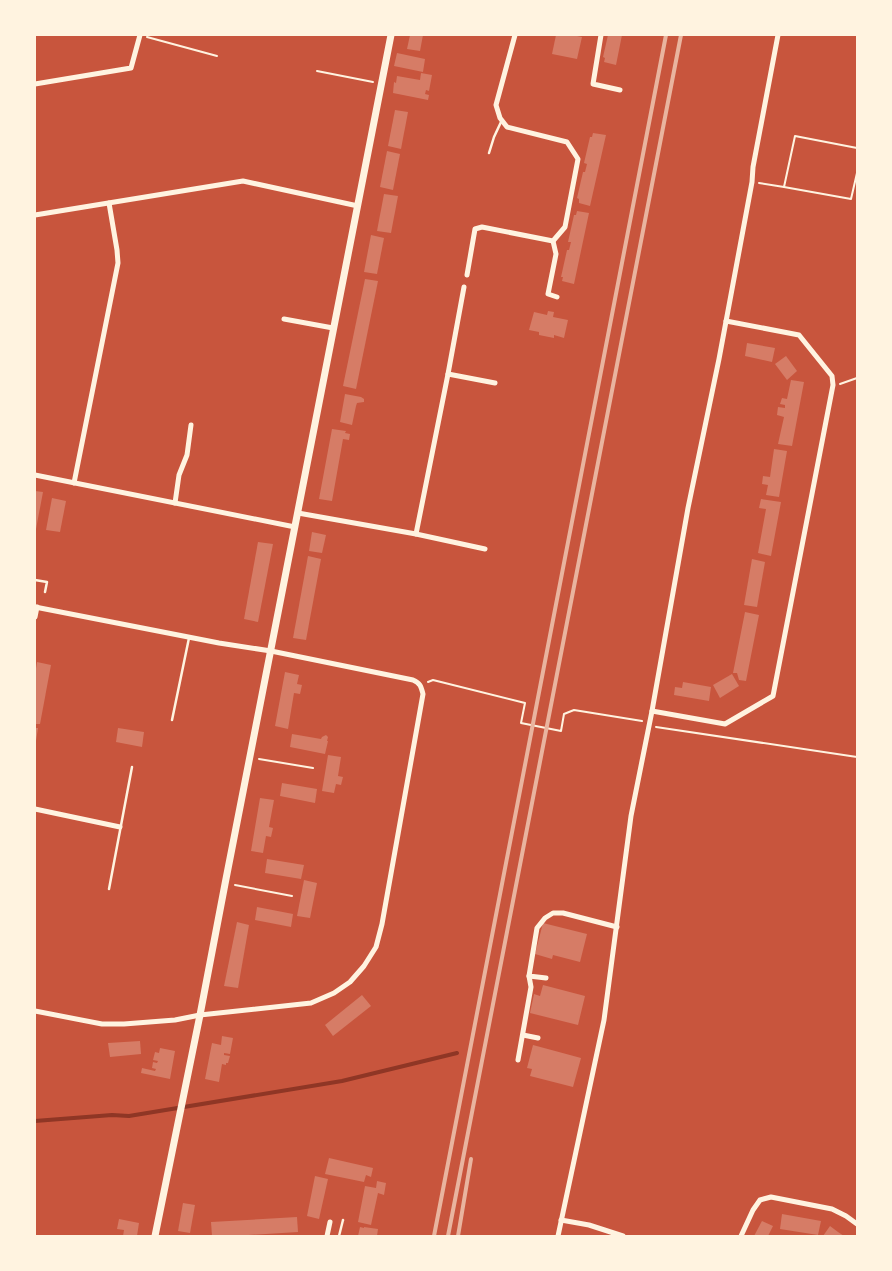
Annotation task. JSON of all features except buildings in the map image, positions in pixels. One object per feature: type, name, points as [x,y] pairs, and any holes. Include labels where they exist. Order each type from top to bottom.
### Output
[{"type":"street","points":[[35,84],[131,68],[140,35]]},
{"type":"street","points":[[155,1236],[200,1016],[391,35]]},
{"type":"street","points":[[515,35],[496,105],[500,118],[507,127],[567,142],[578,159],[565,227],[553,241]]},
{"type":"street","points":[[601,35],[593,84],[620,90]]},
{"type":"street","points":[[558,1236],[604,1020],[630,816],[652,711],[688,508],[726,321],[778,35]]},
{"type":"street","points":[[35,215],[243,181],[358,206]]},
{"type":"street","points":[[74,483],[118,263],[109,203]]},
{"type":"street","points":[[467,275],[475,229],[482,227],[553,241]]},
{"type":"street","points":[[553,241],[556,254],[548,294],[557,297]]},
{"type":"street","points":[[416,534],[464,287]]},
{"type":"street","points":[[284,319],[333,328]]},
{"type":"street","points":[[652,711],[726,724],[773,696],[833,385],[832,376],[799,335],[726,321]]},
{"type":"street","points":[[448,374],[495,383]]},
{"type":"street","points":[[175,503],[179,475],[187,455],[191,425]]},
{"type":"street","points":[[35,475],[295,527]]},
{"type":"street","points":[[298,513],[416,534],[485,549]]},
{"type":"street","points":[[35,617],[36,607],[271,651],[413,680],[421,686],[423,694],[382,924],[376,947],[364,966],[350,982],[334,993],[311,1003],[175,1020],[102,1024],[35,1011]]},
{"type":"street","points":[[35,810],[120,827]]},
{"type":"street","points":[[518,1060],[531,987],[529,976],[537,928],[544,918],[552,914],[563,914],[617,927]]},
{"type":"street","points":[[529,976],[546,978]]},
{"type":"street","points":[[523,1035],[538,1038]]},
{"type":"street","points":[[741,1236],[753,1210],[760,1200],[770,1197],[832,1209],[857,1224]]},
{"type":"street","points":[[561,1220],[589,1225],[623,1236]]},
{"type":"street","points":[[327,1236],[330,1222]]},
{"type":"lane","points":[[489,153],[502,121]]},
{"type":"lane","points":[[35,580],[47,582],[45,592]]},
{"type":"lane","points":[[172,720],[189,637]]},
{"type":"lane","points":[[109,889],[132,767]]},
{"type":"lane","points":[[339,1236],[343,1220]]},
{"type":"path","points":[[140,35],[217,56]]},
{"type":"path","points":[[317,71],[380,84]]},
{"type":"path","points":[[784,187],[795,136],[857,148]]},
{"type":"path","points":[[752,182],[851,199],[857,173]]},
{"type":"path","points":[[833,385],[842,384],[857,378]]},
{"type":"path","points":[[421,686],[433,680],[524,703],[521,723],[561,731],[564,714],[574,710],[649,724],[857,757]]},
{"type":"path","points":[[250,758],[313,768]]},
{"type":"path","points":[[225,884],[292,896]]},
{"type":"waterway","points":[[35,1121],[112,1115],[129,1116],[342,1081],[457,1053]]},
{"type":"railway","points":[[434,1236],[666,35]]},
{"type":"railway","points":[[448,1236],[681,35]]},
{"type":"railway","points":[[458,1236],[471,1159]]}]
